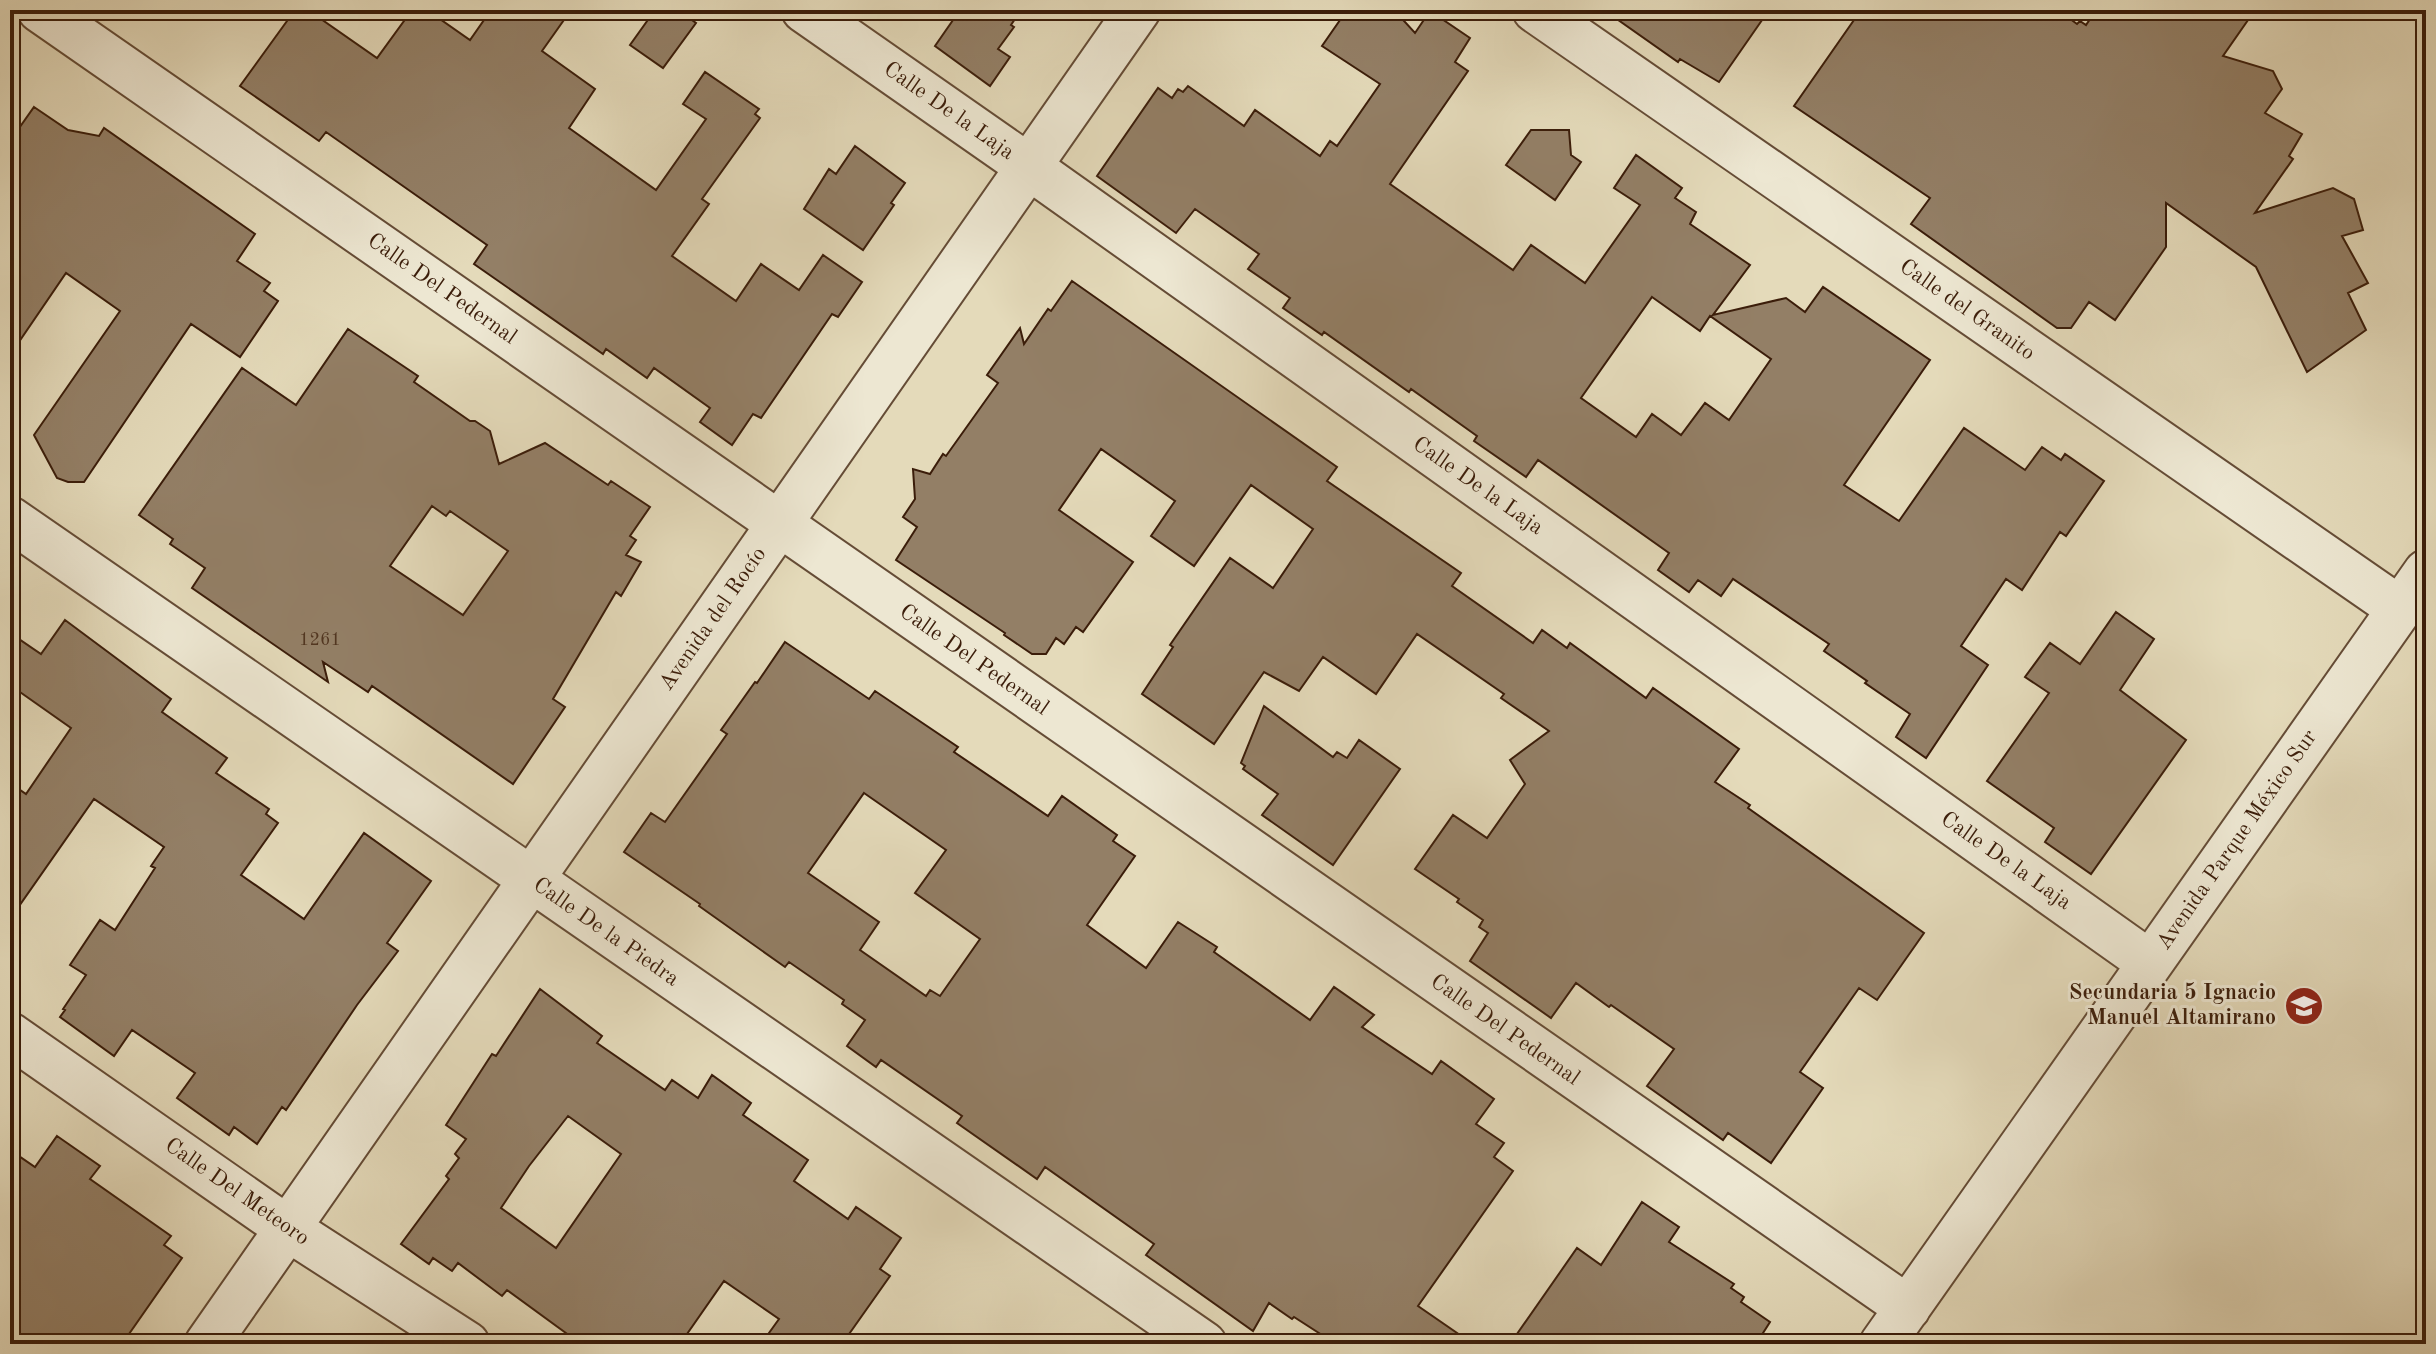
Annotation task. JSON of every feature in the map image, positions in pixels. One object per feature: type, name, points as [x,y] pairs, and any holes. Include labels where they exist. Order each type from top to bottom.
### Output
[{"type":"street","name":"Calle Del Pedernal","points":[[40,10],[1331,910],[1908,1308]]},
{"type":"street","name":"Calle De la Laja","points":[[804,10],[2150,963]]},
{"type":"street","name":"Avenida del Rocío","points":[[207,1344],[1138,10]]},
{"type":"street","name":"Calle del Granito","points":[[1535,10],[2400,609]]},
{"type":"street","name":"Calle De la Piedra","points":[[10,519],[1204,1344]]},
{"type":"street","name":"Avenida Parque México Sur","points":[[1882,1344],[2426,572]]},
{"type":"street","name":"Calle Del Meteoro","points":[[10,1035],[287,1228],[467,1344]]},
{"type":"building","points":[[295,10],[308,10],[377,58],[412,10],[427,10],[470,40],[491,10],[571,10],[542,51],[595,89],[569,128],[656,190],[706,119],[683,104],[705,72],[759,109],[755,114],[760,118],[702,199],[709,204],[672,256],[736,301],[761,264],[799,290],[823,255],[862,282],[838,317],[832,314],[761,418],[753,414],[732,445],[700,422],[710,408],[654,368],[647,378],[606,349],[603,354],[474,264],[487,245],[326,132],[319,141],[240,86]]},
{"type":"building","points":[[655,10],[678,10],[696,23],[663,68],[630,45]]},
{"type":"building","points":[[960,10],[1021,10],[1011,25],[1014,27],[998,49],[1010,57],[990,86],[935,46]]},
{"type":"building","points":[[1347,10],[1394,10],[1415,33],[1430,11],[1470,38],[1455,62],[1468,71],[1390,184],[1513,270],[1531,245],[1585,283],[1640,205],[1614,188],[1636,155],[1682,188],[1675,198],[1696,212],[1690,224],[1750,265],[1713,315],[1786,298],[1805,312],[1823,287],[1930,360],[1844,485],[1899,521],[1964,428],[2025,470],[2042,447],[2061,460],[2065,454],[2104,481],[2066,536],[2060,532],[2022,590],[2006,579],[1961,646],[1988,665],[1926,758],[1896,737],[1910,714],[1824,651],[1829,644],[1733,579],[1721,596],[1698,580],[1689,592],[1658,570],[1669,553],[1538,460],[1526,477],[1474,441],[1477,436],[1411,389],[1409,392],[1324,332],[1322,335],[1283,308],[1290,298],[1248,269],[1259,254],[1195,209],[1176,233],[1097,176],[1158,88],[1172,98],[1178,89],[1183,92],[1188,86],[1244,126],[1255,110],[1320,156],[1330,141],[1337,146],[1380,84],[1322,46]],"holes":[[[1652,297],[1700,331],[1710,316],[1771,359],[1729,420],[1705,403],[1681,435],[1652,414],[1636,437],[1581,398]]]},
{"type":"building","points":[[1604,10],[1769,10],[1719,82],[1680,59],[1678,62]]},
{"type":"building","points":[[1861,10],[2058,10],[2077,24],[2080,21],[2086,25],[2096,10],[2255,10],[2223,56],[2273,71],[2282,89],[2265,113],[2302,134],[2289,156],[2293,159],[2255,213],[2333,188],[2354,199],[2363,230],[2342,236],[2368,283],[2348,293],[2366,330],[2307,372],[2256,267],[2166,203],[2166,247],[2115,320],[2089,302],[2071,328],[2057,328],[1911,224],[1930,198],[1794,106]]},
{"type":"building","points":[[34,107],[68,130],[99,136],[104,128],[255,234],[237,261],[270,283],[264,291],[278,301],[240,357],[191,324],[84,482],[57,478],[34,435],[120,311],[66,273],[10,355],[10,141]]},
{"type":"building","points":[[1531,130],[1569,130],[1571,155],[1581,162],[1555,200],[1506,165]]},
{"type":"building","points":[[855,146],[905,183],[863,250],[804,209],[829,169],[836,174]]},
{"type":"building","points":[[1072,281],[1337,467],[1327,481],[1461,573],[1452,586],[1533,643],[1542,630],[1567,648],[1570,643],[1646,698],[1653,688],[1739,749],[1715,782],[1924,933],[1877,1000],[1859,988],[1800,1072],[1823,1088],[1771,1163],[1728,1133],[1723,1140],[1647,1086],[1674,1049],[1611,1005],[1609,1007],[1576,983],[1551,1018],[1470,961],[1488,933],[1479,927],[1483,920],[1415,869],[1453,815],[1487,838],[1525,784],[1510,760],[1549,731],[1501,698],[1504,694],[1417,634],[1376,694],[1323,657],[1299,691],[1264,672],[1214,744],[1142,694],[1173,647],[1170,645],[1230,558],[1273,588],[1313,529],[1251,485],[1194,566],[1151,536],[1175,501],[1101,449],[1059,510],[1133,562],[1083,632],[1076,627],[1064,644],[1056,638],[1046,654],[1032,654],[896,560],[917,527],[903,517],[915,499],[913,469],[930,474],[943,454],[946,456],[998,383],[987,375],[1020,328],[1024,344]]},
{"type":"building","points":[[348,329],[418,376],[414,382],[470,421],[490,431],[499,464],[545,443],[608,485],[611,481],[650,507],[630,536],[636,540],[626,555],[641,562],[621,596],[616,592],[553,699],[565,707],[513,784],[372,686],[368,692],[323,662],[328,682],[192,588],[205,568],[170,544],[173,539],[139,515],[242,368],[296,405]],"holes":[[[432,506],[446,516],[450,511],[508,551],[463,615],[390,566]]]},
{"type":"building","points":[[2116,612],[2154,639],[2120,690],[2186,740],[2091,874],[2045,842],[2054,828],[1987,781],[2049,693],[2025,677],[2050,643],[2080,664]]},
{"type":"building","points":[[65,620],[171,699],[162,712],[227,758],[216,773],[269,809],[266,814],[278,823],[241,875],[304,919],[364,833],[431,881],[387,943],[398,951],[357,1005],[286,1110],[282,1107],[257,1144],[234,1127],[229,1135],[177,1098],[195,1073],[132,1030],[114,1056],[60,1017],[86,975],[70,965],[100,920],[115,930],[155,868],[151,866],[164,847],[94,799],[10,919],[10,783],[26,794],[71,728],[10,685],[10,633],[41,654]]},
{"type":"building","points":[[785,642],[869,699],[875,691],[958,747],[954,752],[1048,816],[1062,796],[1117,835],[1113,841],[1135,856],[1087,925],[1146,968],[1178,922],[1217,947],[1214,952],[1310,1020],[1334,987],[1374,1015],[1362,1027],[1432,1074],[1441,1061],[1494,1099],[1476,1124],[1504,1143],[1494,1157],[1513,1171],[1418,1306],[1473,1344],[1336,1344],[1269,1303],[1253,1331],[1146,1255],[1154,1244],[1045,1167],[1037,1179],[957,1123],[962,1116],[881,1060],[876,1067],[847,1046],[865,1020],[842,1004],[844,1000],[789,962],[785,967],[624,852],[651,813],[665,822],[727,734],[721,730]],"holes":[[[864,793],[946,850],[915,893],[980,939],[940,996],[930,990],[926,996],[860,950],[879,922],[808,873]]]},
{"type":"building","points":[[1264,706],[1333,757],[1337,752],[1347,758],[1359,740],[1400,769],[1333,865],[1262,815],[1278,794],[1243,769],[1245,766],[1241,763]]},
{"type":"building","points":[[540,989],[602,1036],[597,1043],[665,1090],[672,1080],[698,1098],[712,1075],[751,1103],[743,1115],[808,1160],[794,1181],[848,1219],[856,1207],[901,1238],[880,1269],[890,1276],[842,1344],[761,1344],[779,1319],[724,1281],[680,1344],[581,1344],[507,1290],[502,1296],[458,1263],[452,1271],[433,1258],[429,1264],[401,1244],[449,1179],[446,1176],[459,1158],[455,1154],[466,1139],[446,1125],[492,1054],[496,1056]],"holes":[[[568,1116],[621,1154],[556,1248],[501,1208]]]},
{"type":"building","points":[[57,1136],[100,1166],[90,1179],[171,1236],[164,1245],[182,1258],[122,1344],[10,1344],[10,1150],[35,1167]]},
{"type":"building","points":[[1642,1202],[1679,1227],[1669,1242],[1734,1284],[1731,1288],[1744,1297],[1741,1302],[1770,1322],[1756,1344],[1510,1344],[1577,1248],[1601,1265]]},
{"type":"place","name":"Secundaria 5 Ignacio Manuel Altamirano","points":[[2304,1006]]}]
